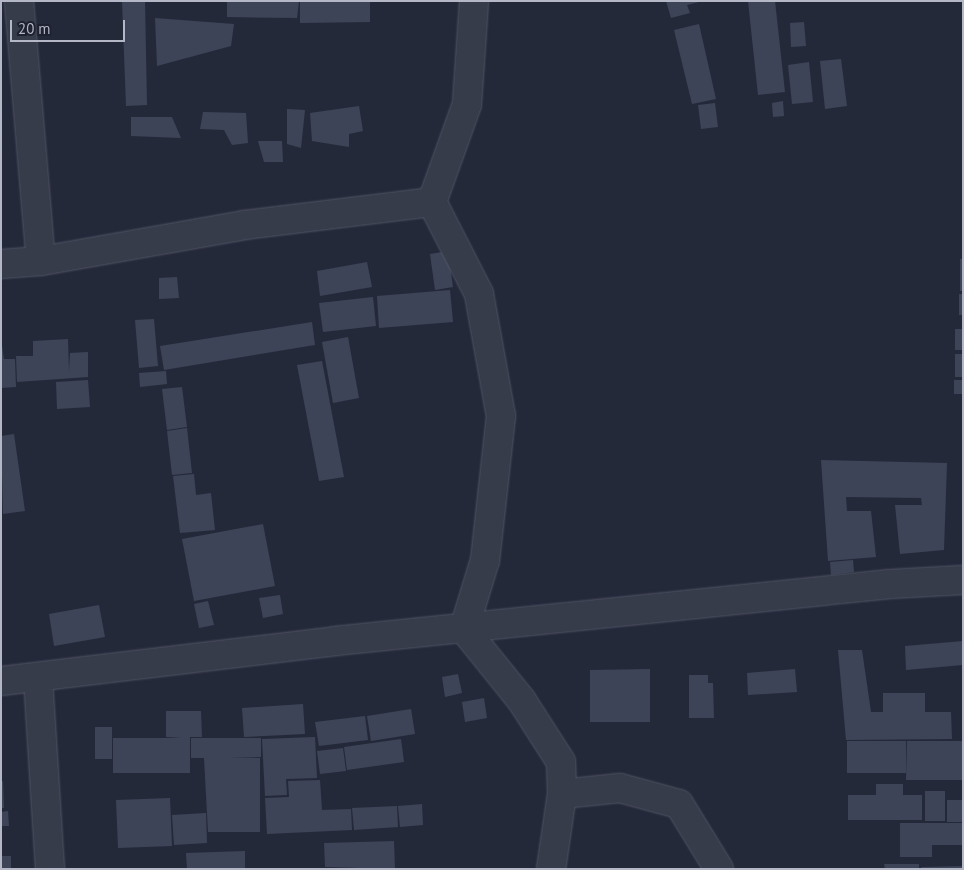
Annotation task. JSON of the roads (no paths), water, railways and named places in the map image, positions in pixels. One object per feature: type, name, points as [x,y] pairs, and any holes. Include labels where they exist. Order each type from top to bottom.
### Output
[{"type":"street","points":[[18,1],[41,261]]},
{"type":"street","points":[[464,629],[485,560],[501,416],[479,294],[432,202],[467,104],[474,1]]},
{"type":"street","points":[[1,264],[41,261],[245,225],[432,202]]},
{"type":"street","points":[[1,681],[335,641],[881,585],[963,580]]},
{"type":"street","points":[[464,629],[522,701],[561,762],[562,794],[551,869]]},
{"type":"street","points":[[38,678],[50,869]]},
{"type":"street","points":[[562,794],[620,788],[679,804],[719,869]]}]
